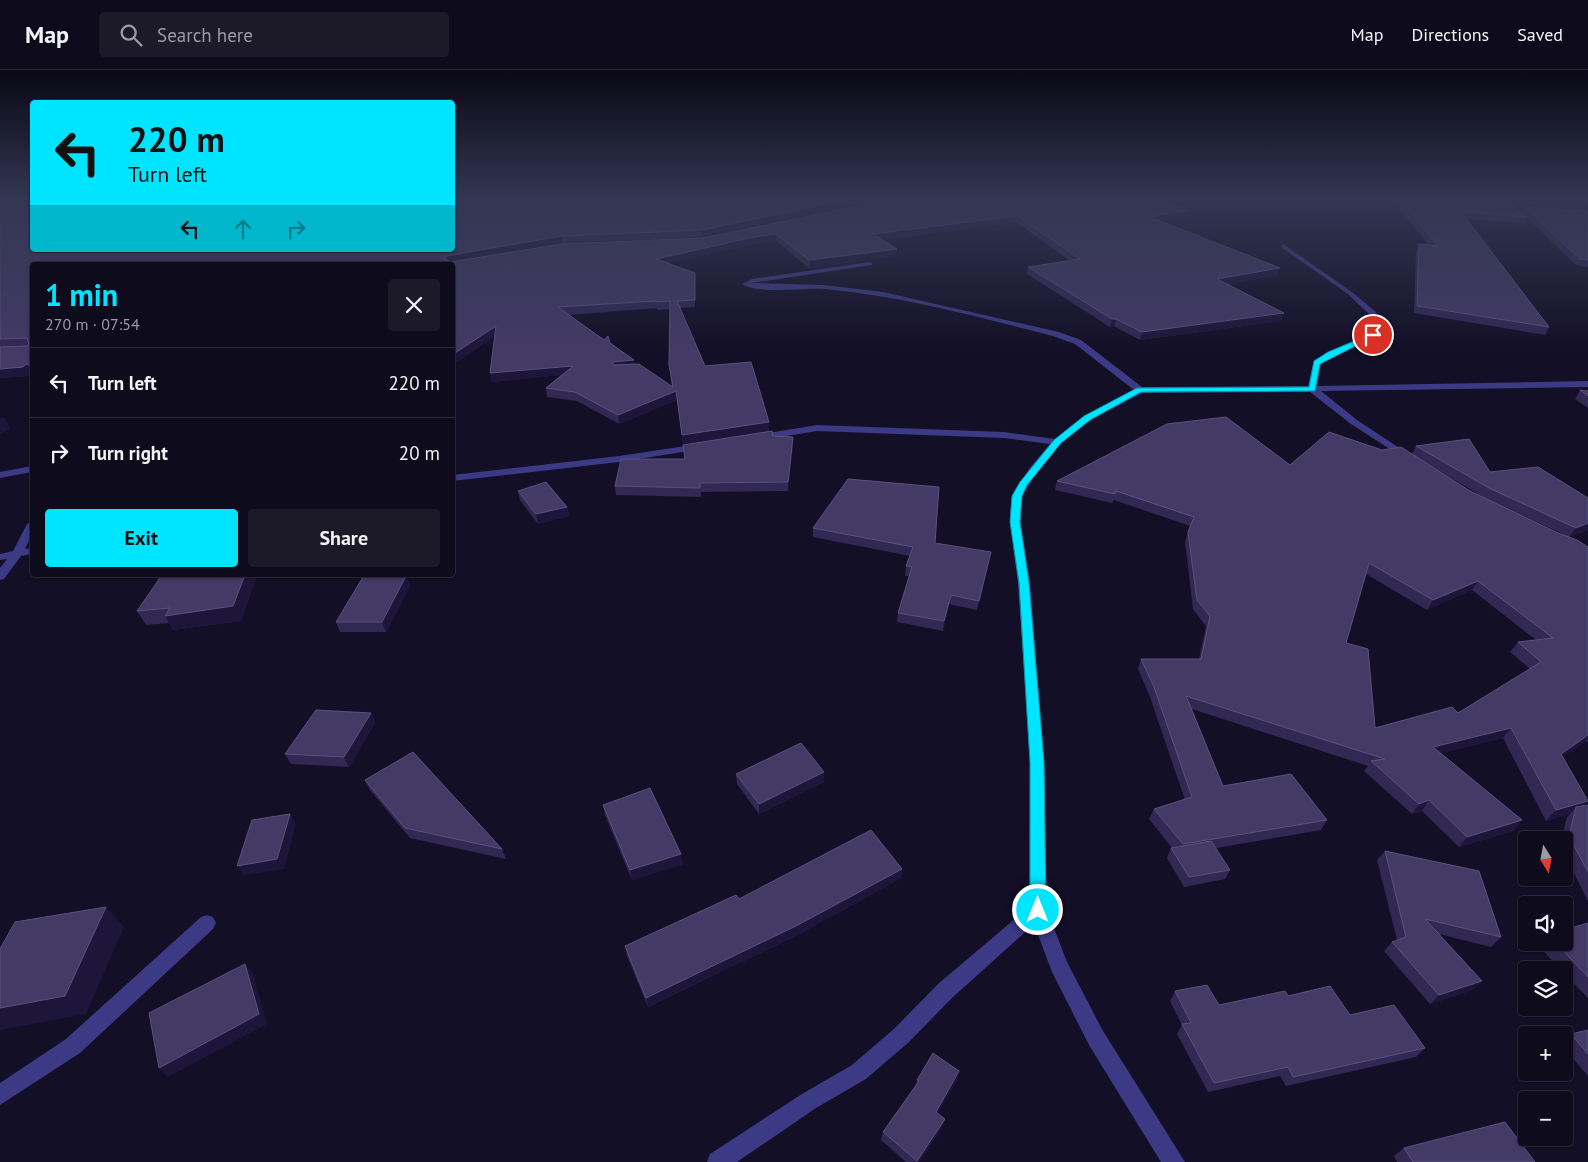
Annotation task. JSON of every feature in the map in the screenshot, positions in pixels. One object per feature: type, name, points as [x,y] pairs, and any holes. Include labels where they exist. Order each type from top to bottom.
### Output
[{"type":"street","points":[[1287,249],[1350,294],[1373,314],[1377,326],[1373,335],[1317,362],[1312,389]]},
{"type":"street","points":[[870,264],[752,281],[744,284],[762,287],[823,287],[883,294],[1056,334],[1078,342],[1140,390]]},
{"type":"street","points":[[1174,1162],[1096,1038],[1059,966],[1038,910],[1037,762],[1024,583],[1015,522],[1017,496],[1023,484],[1058,442],[1087,418],[1140,390],[1588,384]]},
{"type":"street","points":[[1312,389],[1354,422],[1420,465]]},
{"type":"street","points":[[742,440],[817,428],[1004,435],[1058,442]]},
{"type":"street","points":[[455,478],[619,459],[713,444]]},
{"type":"street","points":[[0,475],[30,469]]},
{"type":"street","points":[[0,576],[17,554],[30,528]]},
{"type":"street","points":[[0,558],[30,551]]},
{"type":"street","points":[[0,563],[17,554]]},
{"type":"street","points":[[718,1162],[809,1101],[859,1072],[902,1036],[945,992],[1038,910]]},
{"type":"street","points":[[0,1095],[73,1046],[207,923]]},
{"type":"building","points":[[0,249],[30,249],[30,252],[455,252],[455,249],[487,249],[446,256],[445,259],[451,262],[30,262],[30,364],[26,364],[23,367],[0,369],[0,347],[27,346],[29,344],[27,338],[0,339]]},
{"type":"building","points":[[531,249],[701,249],[656,259],[695,273],[695,300],[677,301],[705,366],[751,362],[769,422],[682,435],[676,391],[618,415],[575,392],[546,388],[573,366],[490,373],[496,326],[455,353],[455,262],[451,262]],"holes":[[[670,301],[669,365],[673,387],[639,364],[613,365],[613,362],[634,360],[610,343],[608,336],[604,340],[558,307]]]},
{"type":"building","points":[[795,249],[897,249],[809,260]]},
{"type":"building","points":[[1065,249],[1231,249],[1280,268],[1217,279],[1284,313],[1142,332],[1116,319],[1112,319],[1028,267],[1080,259]]},
{"type":"building","points":[[1419,249],[1489,249],[1549,327],[1417,306]]},
{"type":"building","points":[[1569,249],[1588,249],[1588,260],[1580,259]]},
{"type":"building","points":[[1580,390],[1588,391],[1588,396]]},
{"type":"building","points":[[1226,417],[1290,465],[1329,432],[1382,450],[1401,447],[1470,491],[1558,533],[1577,540],[1588,547],[1588,735],[1561,754],[1588,801],[1556,810],[1511,728],[1433,747],[1522,820],[1467,837],[1429,800],[1419,804],[1371,761],[1385,759],[1186,696],[1223,786],[1291,774],[1327,820],[1183,844],[1154,809],[1192,797],[1154,687],[1141,659],[1201,659],[1210,616],[1197,600],[1188,532],[1194,517],[1116,491],[1115,494],[1057,481],[1167,424]],"holes":[[[1369,563],[1433,600],[1478,581],[1553,638],[1518,642],[1541,662],[1458,713],[1452,707],[1375,728],[1368,649],[1346,643]]]},
{"type":"building","points":[[772,431],[773,436],[793,437],[788,482],[700,483],[700,488],[615,486],[621,459],[685,459],[683,445]]},
{"type":"building","points":[[1469,439],[1490,472],[1538,467],[1588,498],[1588,523],[1576,528],[1489,488],[1416,446]]},
{"type":"building","points":[[848,479],[939,487],[935,543],[991,552],[979,601],[951,595],[944,621],[898,613],[912,567],[906,566],[913,547],[813,528]]},
{"type":"building","points":[[546,482],[567,507],[536,514],[518,491]]},
{"type":"building","points":[[161,577],[244,577],[233,606],[165,616],[170,608],[137,611]]},
{"type":"building","points":[[363,577],[405,577],[382,622],[336,622]]},
{"type":"building","points":[[316,710],[371,713],[344,757],[285,754]]},
{"type":"building","points":[[801,743],[824,772],[759,804],[736,774]]},
{"type":"building","points":[[413,752],[502,849],[405,828],[365,780]]},
{"type":"building","points":[[650,788],[681,854],[630,870],[603,805]]},
{"type":"building","points":[[1588,805],[1588,872],[1573,844],[1573,831],[1570,831],[1576,807]]},
{"type":"building","points":[[290,814],[277,859],[237,866],[252,820]]},
{"type":"building","points":[[871,830],[902,869],[796,926],[646,998],[625,946],[736,895],[739,899]]},
{"type":"building","points":[[1211,841],[1230,870],[1189,877],[1171,848]]},
{"type":"building","points":[[1385,851],[1479,871],[1501,937],[1425,919],[1482,981],[1439,995],[1392,942],[1406,937]]},
{"type":"building","points":[[106,907],[65,996],[0,1008],[0,949],[15,922]]},
{"type":"building","points":[[1588,923],[1588,977],[1563,951],[1573,951],[1573,927]]},
{"type":"building","points":[[245,964],[259,1014],[159,1068],[149,1013]]},
{"type":"building","points":[[1207,985],[1219,1005],[1285,991],[1288,996],[1330,986],[1350,1015],[1394,1005],[1425,1048],[1293,1077],[1288,1067],[1214,1083],[1182,1024],[1191,1023],[1175,991]]},
{"type":"building","points":[[1588,1030],[1588,1054],[1573,1036],[1573,1034]]},
{"type":"building","points":[[933,1053],[959,1071],[936,1112],[945,1119],[917,1161],[883,1132],[919,1081],[917,1080]]},
{"type":"building","points":[[1505,1122],[1518,1139],[1518,1146],[1523,1146],[1535,1162],[1413,1162],[1404,1148]]},
{"type":"route","points":[[1038,910],[1037,762],[1024,583],[1015,522],[1017,496],[1023,484],[1058,442],[1087,418],[1140,390],[1312,389],[1317,362],[1373,335]]}]
